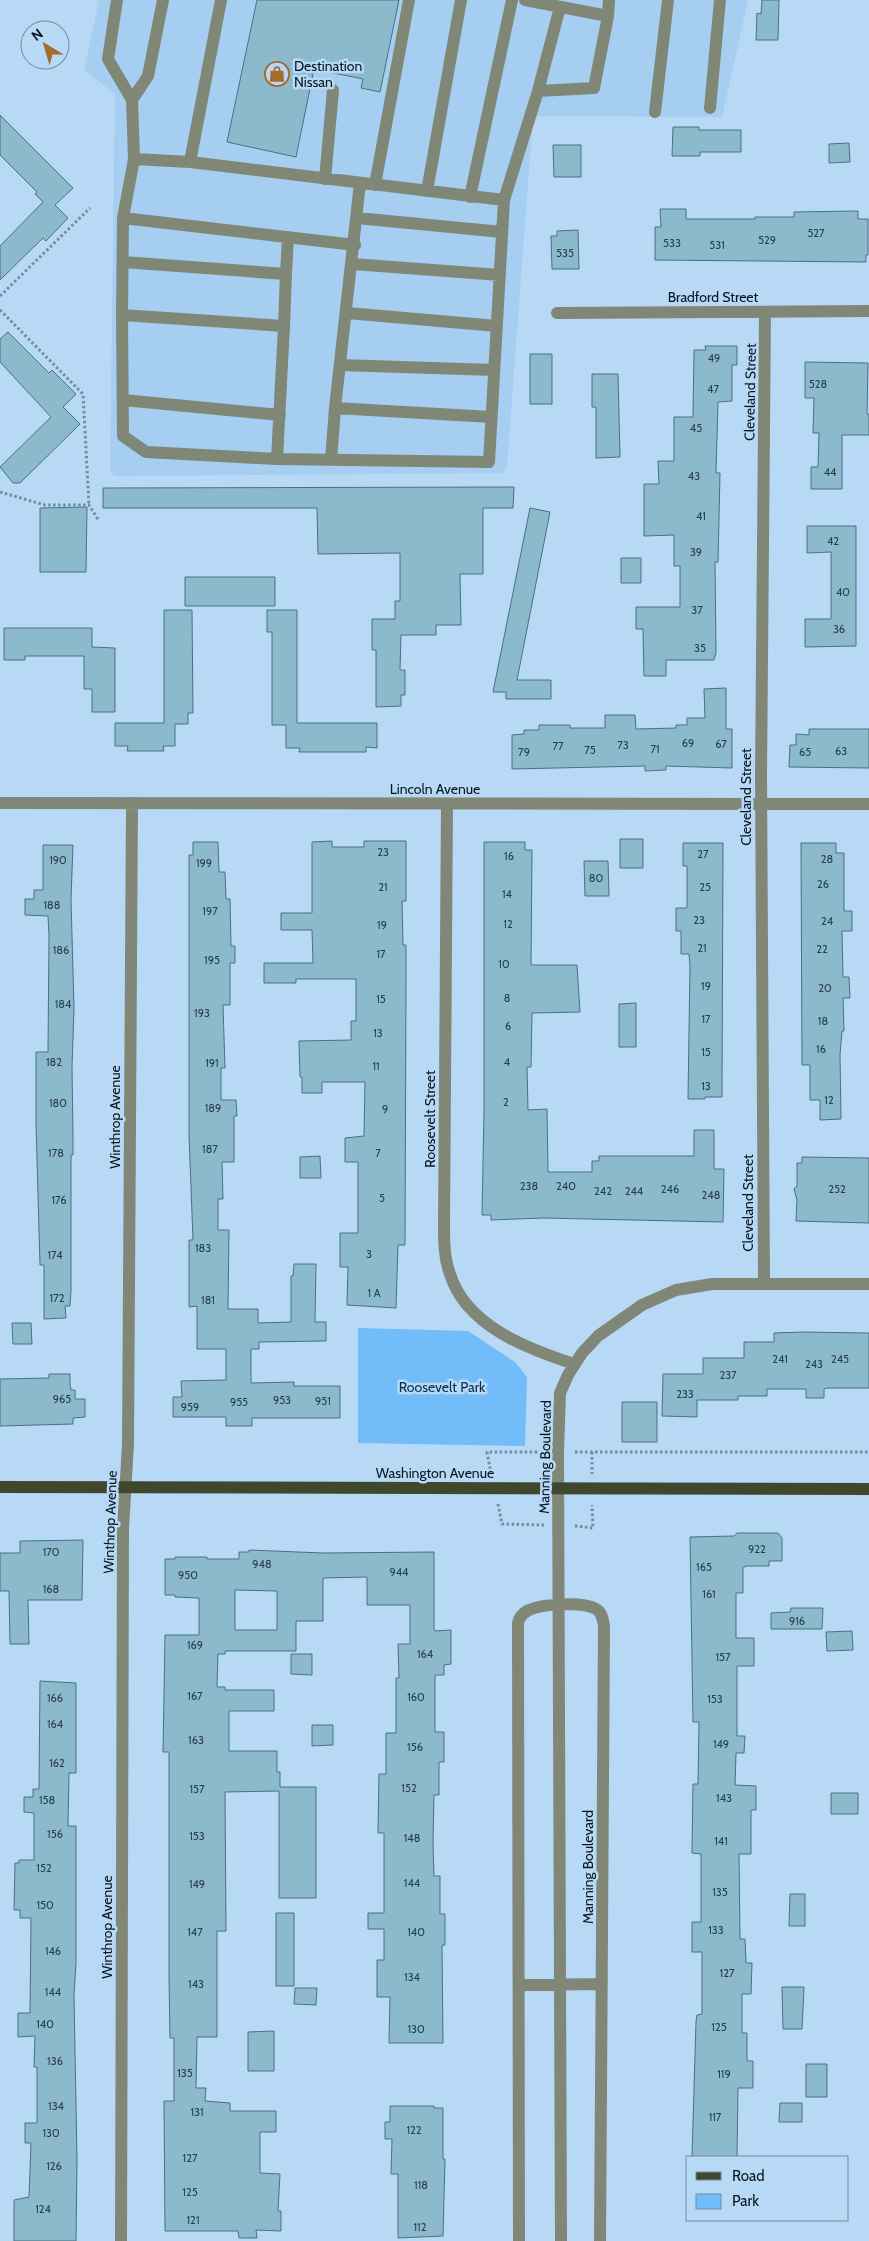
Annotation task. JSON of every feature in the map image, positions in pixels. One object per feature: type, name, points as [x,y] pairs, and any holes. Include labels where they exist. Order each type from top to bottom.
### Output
[{"type":"main road","name":"Washington Avenue","points":[[0,1487],[869,1489]]},
{"type":"street","points":[[117,0],[108,59],[132,100],[134,159],[123,218],[123,436],[146,452],[331,460],[489,462],[504,200],[538,90],[560,7]]},
{"type":"street","points":[[132,100],[148,76],[164,0]]},
{"type":"street","points":[[190,162],[221,0]]},
{"type":"street","points":[[375,185],[409,0]]},
{"type":"street","points":[[427,191],[461,0]]},
{"type":"street","points":[[470,197],[512,0]]},
{"type":"street","points":[[525,0],[608,16]]},
{"type":"street","points":[[538,90],[594,88],[608,16],[609,0]]},
{"type":"street","points":[[655,112],[668,0]]},
{"type":"street","points":[[710,108],[720,0]]},
{"type":"street","points":[[325,179],[333,90]]},
{"type":"street","points":[[134,159],[190,162],[504,200]]},
{"type":"street","points":[[331,460],[360,183]]},
{"type":"street","points":[[123,218],[355,245]]},
{"type":"street","points":[[357,218],[502,232]]},
{"type":"street","points":[[277,459],[288,238]]},
{"type":"street","points":[[123,262],[286,274]]},
{"type":"street","points":[[352,264],[500,275]]},
{"type":"street","name":"Bradford Street","points":[[557,313],[869,311]]},
{"type":"street","name":"Cleveland Street","points":[[764,1283],[761,804],[765,312]]},
{"type":"street","points":[[346,313],[497,326]]},
{"type":"street","points":[[122,315],[284,326]]},
{"type":"street","points":[[340,365],[494,370]]},
{"type":"street","points":[[123,400],[280,415]]},
{"type":"street","points":[[335,408],[491,417]]},
{"type":"street","name":"Lincoln Avenue","points":[[0,803],[869,804]]},
{"type":"street","name":"Winthrop Avenue","points":[[121,2241],[124,1487],[128,1444],[132,803]]},
{"type":"street","name":"Roosevelt Street","points":[[447,804],[444,1224],[447,1265],[453,1282],[463,1299],[492,1326],[510,1338],[547,1355],[574,1364]]},
{"type":"street","name":"Manning Boulevard","points":[[561,2241],[562,1984],[558,1488],[560,1398],[563,1385],[574,1364],[598,1336],[632,1311],[653,1299],[676,1290],[695,1286],[764,1283],[869,1284]]},
{"type":"street","name":"Manning Boulevard","points":[[519,2241],[518,1623],[521,1616],[530,1609],[579,1604],[597,1609],[604,1626],[600,2241]]},
{"type":"street","points":[[519,1985],[602,1984]]},
{"type":"path","points":[[0,296],[90,208]]},
{"type":"path","points":[[0,310],[83,394],[89,505],[99,521]]},
{"type":"path","points":[[0,492],[45,505],[89,505]]},
{"type":"path","points":[[592,1452],[869,1452]]},
{"type":"shaded area","points":[[99,0],[748,0],[722,117],[533,116],[507,466],[502,473],[114,476],[110,469],[115,94],[84,70]]},
{"type":"green space","name":"Roosevelt Park","points":[[358,1328],[468,1331],[515,1362],[527,1377],[525,1446],[358,1443]]},
{"type":"building","name":"Destination Nissan","points":[[257,0],[399,0],[380,92],[361,88],[363,79],[314,69],[296,157],[227,142]]},
{"type":"building","points":[[762,0],[779,0],[778,40],[756,40],[757,13],[761,14]]},
{"type":"building","points":[[0,115],[73,188],[55,205],[68,218],[46,241],[43,238],[0,280],[0,246],[43,202],[35,194],[37,192],[0,155]]},
{"type":"building","points":[[673,127],[699,127],[699,130],[741,130],[741,152],[700,152],[700,156],[672,156]]},
{"type":"building","points":[[849,143],[850,162],[829,163],[829,144]]},
{"type":"building","points":[[553,145],[581,145],[581,177],[554,177]]},
{"type":"building","points":[[660,209],[686,209],[686,219],[755,219],[755,217],[794,217],[794,212],[858,211],[858,219],[868,219],[868,255],[866,255],[866,262],[655,260],[655,227],[661,227]]},
{"type":"building","points":[[578,230],[579,269],[552,269],[551,236],[557,236],[557,231]]},
{"type":"building","points":[[8,332],[49,373],[52,370],[76,394],[63,407],[80,424],[20,483],[13,483],[0,467],[51,417],[0,362],[0,339]]},
{"type":"building","points":[[705,346],[737,346],[737,365],[732,365],[732,401],[718,402],[716,473],[720,473],[718,562],[715,562],[716,653],[714,660],[666,660],[666,676],[644,676],[643,629],[636,629],[636,607],[680,607],[680,566],[674,566],[674,535],[644,536],[644,484],[659,484],[658,461],[674,461],[674,417],[693,417],[694,350],[706,350]]},
{"type":"building","points":[[530,354],[552,354],[552,404],[530,404]]},
{"type":"building","points":[[805,362],[868,363],[867,414],[869,414],[869,435],[842,435],[842,489],[811,489],[811,467],[818,467],[819,433],[813,433],[814,398],[805,398]]},
{"type":"building","points":[[592,374],[618,374],[620,457],[596,458],[596,407],[592,407]]},
{"type":"building","points":[[514,487],[513,508],[483,508],[483,574],[460,574],[461,625],[436,625],[436,635],[401,635],[400,670],[405,670],[405,695],[401,695],[401,706],[376,707],[376,650],[372,650],[372,619],[395,619],[395,601],[400,601],[400,553],[318,554],[317,508],[103,508],[103,488]]},
{"type":"building","points":[[87,507],[86,572],[40,572],[40,508]]},
{"type":"building","points":[[530,508],[550,512],[517,680],[551,680],[551,699],[506,699],[506,692],[493,692]]},
{"type":"building","points":[[807,526],[856,526],[856,646],[805,647],[805,619],[831,619],[831,552],[807,553]]},
{"type":"building","points":[[621,558],[641,558],[641,583],[621,583]]},
{"type":"building","points":[[185,577],[275,577],[275,606],[185,606]]},
{"type":"building","points":[[164,610],[192,610],[193,713],[188,713],[188,724],[175,724],[175,746],[163,746],[164,751],[127,751],[128,746],[115,746],[115,723],[164,723]]},
{"type":"building","points":[[267,610],[297,610],[297,723],[377,723],[377,748],[366,747],[366,752],[299,752],[300,748],[286,748],[286,725],[272,725],[272,632],[267,632]]},
{"type":"building","points":[[4,628],[92,628],[92,647],[115,648],[115,712],[92,712],[92,689],[84,689],[84,656],[25,656],[25,660],[4,660]]},
{"type":"building","points":[[726,688],[726,729],[732,729],[732,768],[666,766],[666,770],[645,771],[645,766],[512,769],[512,735],[524,734],[524,730],[539,730],[539,725],[570,725],[570,728],[605,728],[605,715],[635,715],[636,729],[676,728],[676,725],[687,725],[687,718],[705,718],[704,689]]},
{"type":"building","points":[[809,729],[869,729],[869,768],[789,767],[790,745],[796,745],[796,734],[809,735]]},
{"type":"building","points":[[620,839],[643,839],[643,868],[620,868]]},
{"type":"building","points":[[332,841],[332,847],[364,847],[364,841],[406,841],[406,901],[402,901],[403,945],[406,945],[405,1245],[398,1245],[396,1308],[347,1305],[348,1267],[340,1267],[340,1233],[358,1233],[358,1162],[345,1162],[345,1138],[364,1136],[365,1082],[322,1082],[322,1093],[302,1093],[302,1077],[300,1077],[299,1041],[351,1040],[351,1021],[356,1021],[356,979],[296,979],[296,983],[264,983],[264,963],[313,963],[312,930],[281,930],[281,913],[312,913],[312,842]]},
{"type":"building","points":[[193,842],[218,842],[219,872],[225,872],[226,899],[230,899],[231,946],[235,946],[235,963],[230,963],[230,1005],[223,1005],[225,1068],[221,1068],[221,1100],[236,1100],[237,1116],[234,1116],[234,1162],[222,1162],[223,1199],[218,1199],[218,1230],[229,1230],[228,1309],[258,1309],[258,1323],[291,1322],[291,1276],[293,1276],[294,1264],[316,1264],[315,1322],[326,1322],[326,1341],[259,1342],[259,1349],[251,1349],[251,1383],[294,1382],[294,1386],[340,1386],[340,1418],[252,1418],[252,1426],[226,1426],[226,1417],[173,1417],[173,1397],[182,1397],[181,1381],[226,1380],[226,1349],[197,1349],[197,1306],[189,1307],[189,1240],[193,1240],[189,1135],[189,855],[193,855]]},
{"type":"building","points":[[484,842],[525,842],[525,850],[532,850],[531,965],[577,965],[580,1012],[532,1013],[531,1067],[527,1067],[528,1110],[547,1109],[548,1172],[592,1172],[592,1161],[599,1161],[599,1156],[694,1156],[694,1130],[714,1130],[714,1169],[724,1169],[723,1222],[543,1218],[491,1220],[491,1215],[482,1215]]},
{"type":"building","points":[[683,843],[723,843],[722,1097],[688,1099],[690,965],[689,954],[681,954],[681,931],[676,931],[676,908],[687,908],[687,866],[683,866]]},
{"type":"building","points":[[801,843],[836,843],[836,853],[844,853],[844,911],[852,911],[852,931],[842,931],[843,977],[849,977],[850,998],[843,998],[844,1031],[842,1031],[840,1055],[841,1119],[820,1120],[820,1100],[810,1100],[810,1065],[802,1065]]},
{"type":"building","points":[[43,845],[73,845],[71,899],[74,1008],[70,1306],[65,1306],[66,1318],[44,1319],[44,1265],[40,1265],[36,1052],[48,1052],[49,935],[48,916],[25,915],[25,899],[34,899],[34,890],[43,890]]},
{"type":"building","points":[[584,861],[608,861],[609,896],[585,896]]},
{"type":"building","points":[[636,1003],[636,1047],[619,1047],[619,1004]]},
{"type":"building","points":[[320,1156],[321,1178],[300,1178],[300,1157]]},
{"type":"building","points":[[802,1157],[869,1158],[869,1223],[796,1221],[797,1200],[794,1189],[797,1186],[797,1163],[802,1163]]},
{"type":"building","points":[[12,1323],[31,1323],[32,1344],[13,1344]]},
{"type":"building","points":[[774,1333],[869,1333],[869,1388],[827,1388],[824,1389],[824,1398],[806,1398],[806,1389],[767,1389],[767,1396],[738,1396],[738,1400],[697,1400],[697,1417],[662,1416],[663,1374],[703,1374],[703,1358],[744,1358],[744,1342],[774,1342]]},
{"type":"building","points":[[49,1374],[70,1374],[71,1390],[75,1390],[75,1399],[85,1399],[85,1417],[73,1418],[73,1424],[0,1426],[0,1379],[49,1378]]},
{"type":"building","points":[[622,1402],[657,1402],[657,1442],[622,1442]]},
{"type":"building","points":[[737,1533],[778,1533],[782,1538],[782,1561],[769,1561],[769,1566],[746,1566],[743,1568],[743,1593],[736,1593],[736,1638],[754,1638],[754,1666],[737,1666],[737,1736],[745,1736],[744,1753],[736,1753],[735,1785],[756,1786],[756,1810],[751,1810],[751,1854],[739,1854],[740,1939],[745,1939],[746,1963],[752,1963],[751,1994],[742,1994],[742,2033],[747,2033],[747,2061],[753,2061],[753,2088],[738,2088],[737,2156],[692,2156],[696,2022],[697,2015],[702,2014],[702,1952],[692,1952],[692,1922],[701,1922],[701,1854],[692,1853],[693,1784],[698,1784],[699,1722],[693,1722],[690,1537],[734,1536]]},
{"type":"building","points":[[83,1540],[82,1600],[28,1600],[29,1644],[10,1644],[9,1591],[0,1591],[0,1553],[20,1553],[20,1541]]},
{"type":"building","points":[[249,1550],[323,1553],[434,1552],[434,1629],[435,1631],[451,1630],[451,1664],[444,1665],[444,1675],[435,1675],[435,1732],[444,1732],[444,1762],[439,1762],[439,1795],[434,1795],[433,1844],[434,1876],[440,1876],[440,1914],[445,1914],[445,1945],[442,1945],[443,2043],[389,2043],[390,1997],[377,1997],[377,1960],[384,1960],[384,1929],[368,1929],[368,1913],[384,1913],[384,1833],[378,1833],[379,1774],[386,1774],[386,1733],[396,1733],[396,1678],[399,1678],[398,1644],[410,1644],[410,1605],[367,1605],[367,1577],[323,1578],[323,1621],[296,1621],[296,1651],[225,1651],[225,1654],[218,1654],[217,1687],[225,1687],[225,1690],[274,1690],[274,1711],[229,1711],[229,1751],[277,1751],[277,1772],[280,1772],[280,1787],[316,1787],[316,1898],[279,1898],[279,1791],[225,1792],[226,1931],[217,1931],[217,2037],[197,2037],[196,2088],[206,2088],[205,2101],[230,2103],[230,2111],[276,2111],[276,2132],[260,2132],[260,2173],[280,2174],[278,2211],[281,2211],[281,2231],[256,2230],[257,2238],[239,2238],[238,2231],[165,2231],[164,2101],[174,2101],[174,2038],[170,2038],[169,1752],[163,1752],[165,1635],[199,1635],[199,1598],[165,1595],[165,1559],[175,1559],[175,1557],[207,1557],[207,1559],[239,1559],[239,1552],[249,1552]],"holes":[[[235,1590],[277,1591],[277,1630],[235,1630]]]},
{"type":"building","points":[[791,1608],[823,1608],[822,1629],[771,1629],[771,1613],[790,1612]]},
{"type":"building","points":[[852,1631],[853,1650],[827,1651],[826,1632]]},
{"type":"building","points":[[291,1654],[312,1654],[312,1675],[291,1674]]},
{"type":"building","points":[[40,1681],[76,1683],[76,1773],[69,1773],[68,1826],[76,1826],[76,1962],[74,1996],[77,2160],[76,2241],[14,2241],[14,2200],[29,2197],[31,2143],[25,2143],[25,2123],[37,2123],[37,2067],[34,2067],[35,2036],[18,2037],[18,2013],[30,2013],[31,1918],[20,1918],[20,1910],[14,1910],[15,1863],[19,1863],[19,1860],[34,1860],[34,1813],[24,1812],[24,1797],[33,1797],[33,1789],[39,1789]]},
{"type":"building","points":[[312,1725],[333,1725],[333,1745],[312,1746]]},
{"type":"building","points":[[831,1793],[858,1793],[858,1814],[831,1814]]},
{"type":"building","points":[[790,1894],[805,1894],[805,1926],[789,1926]]},
{"type":"building","points":[[276,1913],[294,1913],[294,1986],[276,1986]]},
{"type":"building","points":[[782,1987],[804,1987],[802,2029],[783,2029]]},
{"type":"building","points":[[295,1988],[317,1988],[316,2005],[294,2004]]},
{"type":"building","points":[[274,2031],[274,2071],[248,2071],[248,2032]]},
{"type":"building","points":[[806,2064],[827,2064],[827,2097],[806,2097]]},
{"type":"building","points":[[780,2103],[802,2103],[802,2122],[779,2122]]},
{"type":"building","points":[[390,2106],[434,2106],[434,2108],[443,2108],[443,2159],[445,2159],[443,2236],[398,2238],[398,2174],[391,2174],[392,2139],[385,2139],[385,2122],[390,2122]]},
{"type":"place","name":"Destination Nissan","points":[[277,74]]}]
